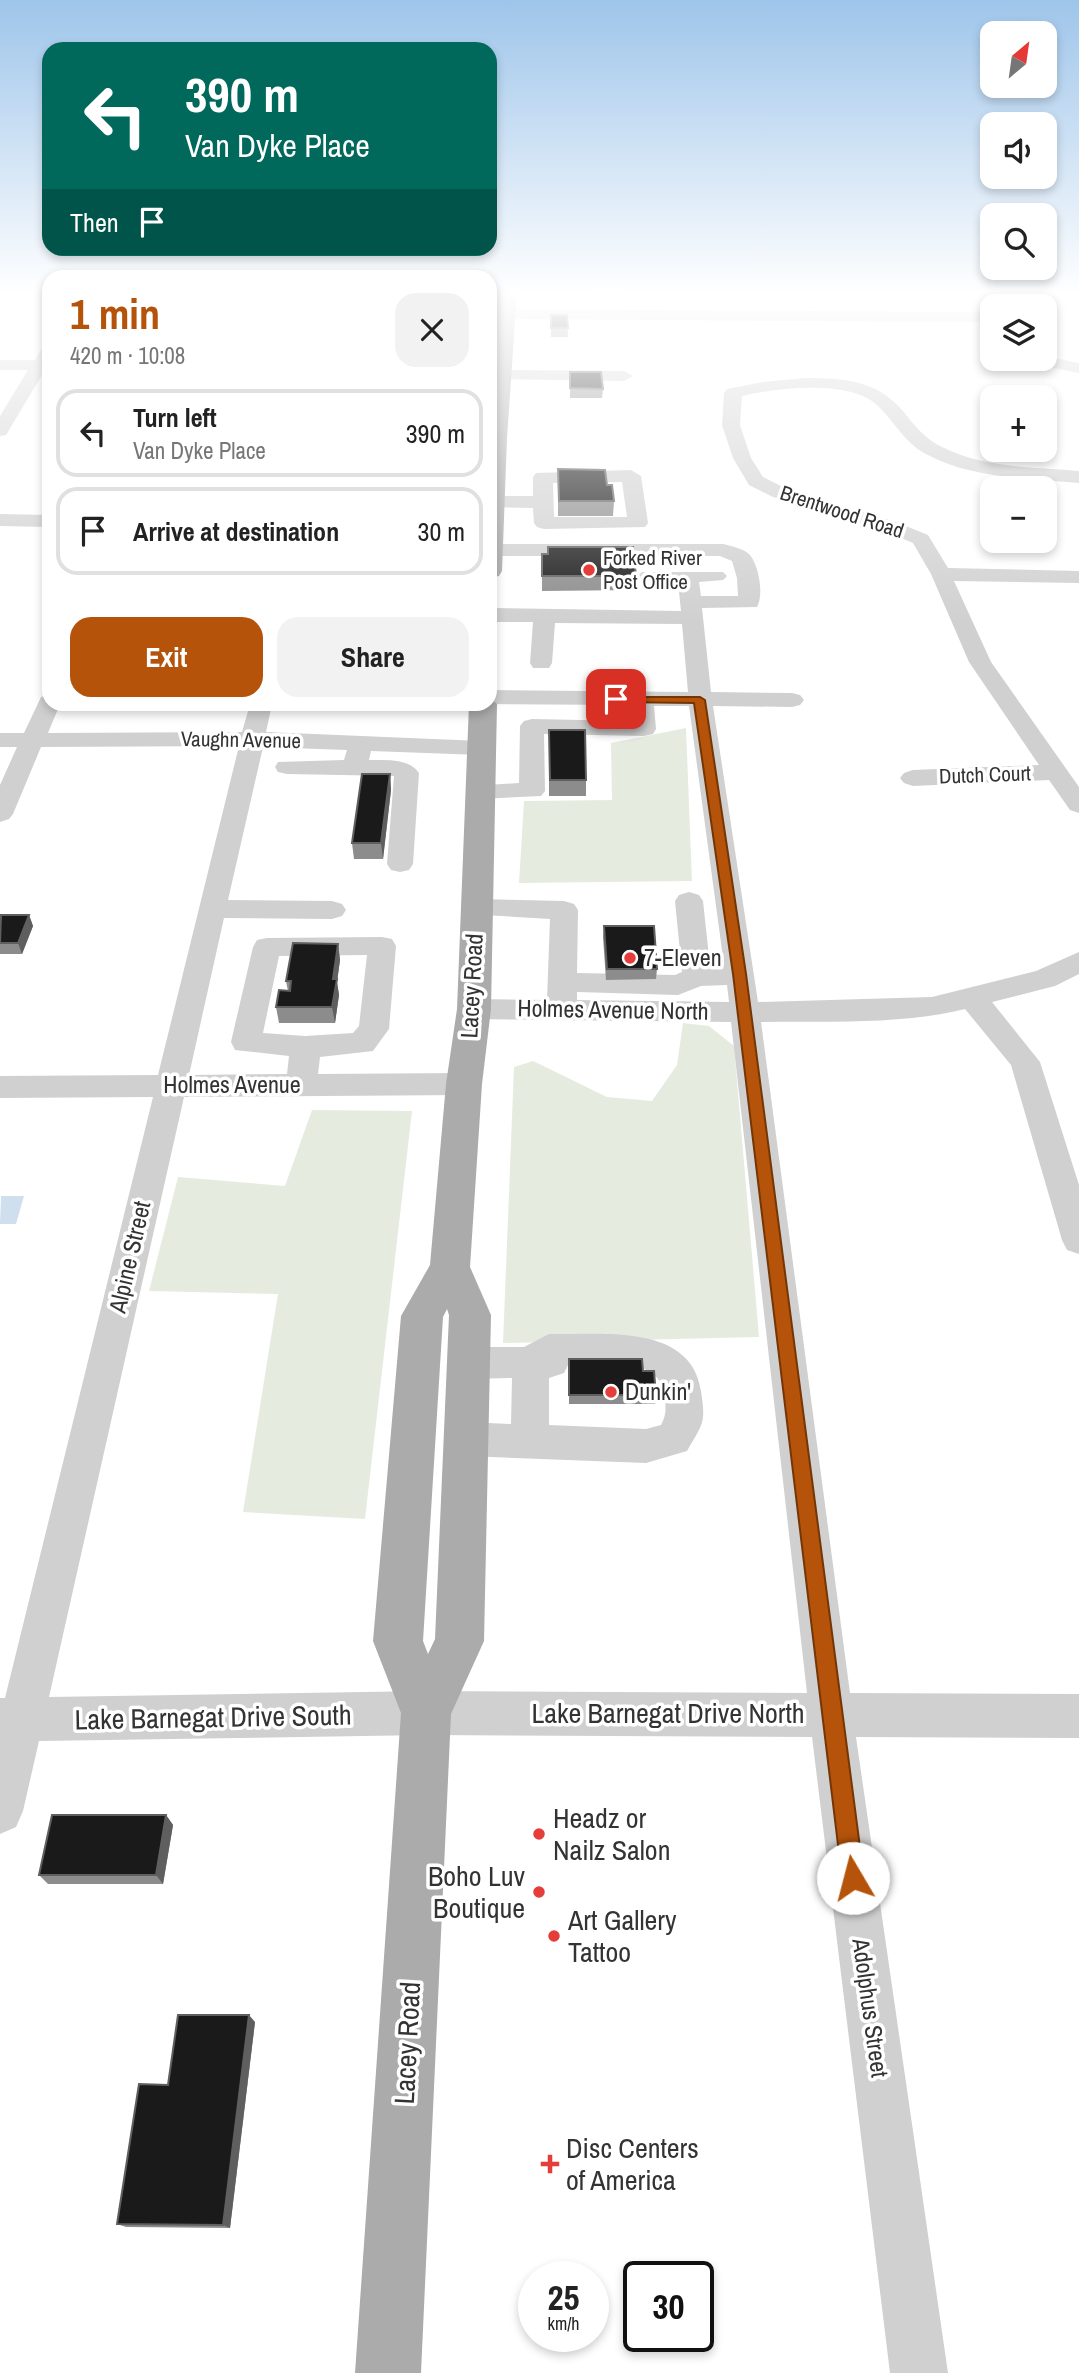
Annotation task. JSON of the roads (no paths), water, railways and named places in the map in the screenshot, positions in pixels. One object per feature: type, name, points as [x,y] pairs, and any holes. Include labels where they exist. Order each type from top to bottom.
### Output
[{"type":"main road","name":"Lacey Road","points":[[426,1713],[398,1641],[422,1316],[450,1267],[464,1084],[474,1009],[483,711]]},
{"type":"main road","name":"Lacey Road","points":[[388,2373],[426,1713],[459,1641],[470,1315],[450,1267]]},
{"type":"street","points":[[0,431],[18,403]]},
{"type":"street","name":"Brentwood Road","points":[[732,403],[731,425],[742,458],[756,481],[797,499],[910,533],[920,539],[941,574],[980,662],[1079,805]]},
{"type":"street","name":"Brentwood Road","points":[[883,403],[930,450],[955,460],[1079,478]]},
{"type":"street","points":[[631,476],[638,523],[544,523],[543,502],[543,477],[631,476]]},
{"type":"street","points":[[497,512],[543,502]]},
{"type":"street","points":[[0,520],[42,521]]},
{"type":"street","points":[[497,561],[723,550],[741,557],[748,578],[749,602],[700,595],[649,576]]},
{"type":"street","points":[[941,574],[1079,577]]},
{"type":"street","points":[[497,615],[545,616],[700,595]]},
{"type":"street","name":"Adolphus Street","points":[[700,595],[700,700],[740,974],[831,1713],[919,2373]]},
{"type":"street","points":[[541,663],[545,616]]},
{"type":"street","points":[[497,697],[792,700]]},
{"type":"street","points":[[480,791],[532,791],[532,726],[644,729],[642,699]]},
{"type":"street","points":[[0,814],[45,711]]},
{"type":"street","name":"Alpine Street","points":[[0,1811],[11,1720],[259,711]]},
{"type":"street","name":"Vaughn Avenue","points":[[0,740],[253,739],[358,755],[481,748]]},
{"type":"street","points":[[287,767],[358,755],[407,772],[400,864]]},
{"type":"street","name":"Dutch Court","points":[[913,778],[1056,772]]},
{"type":"street","points":[[689,901],[697,977]]},
{"type":"street","points":[[476,908],[564,911],[562,996],[678,985],[697,977],[740,974]]},
{"type":"street","points":[[212,909],[332,909]]},
{"type":"street","points":[[382,946],[374,1029],[362,1043],[305,1047],[246,1042],[267,947],[382,946]]},
{"type":"street","name":"Holmes Avenue North","points":[[474,1009],[562,996],[744,1012],[932,1007],[1045,979],[1079,962]]},
{"type":"street","points":[[972,997],[1025,1062],[1079,1240]]},
{"type":"street","points":[[302,1085],[305,1047]]},
{"type":"street","name":"Holmes Avenue","points":[[0,1087],[464,1084]]},
{"type":"street","points":[[466,1439],[646,1446],[673,1438],[687,1417],[681,1381],[670,1365],[654,1355],[638,1351],[549,1349],[531,1363],[468,1363]]},
{"type":"street","points":[[530,1441],[531,1363]]},
{"type":"street","name":"Lake Barnegat Drive North","points":[[426,1713],[1079,1716]]},
{"type":"street","name":"Lake Barnegat Drive South","points":[[11,1720],[426,1713]]},
{"type":"water","points":[[1,1196],[24,1196],[16,1224],[0,1224]]},
{"type":"place","name":"Forked River Post Office","points":[[589,570]]},
{"type":"place","name":"7-Eleven","points":[[630,958]]},
{"type":"place","name":"Dunkin'","points":[[611,1392]]},
{"type":"place","name":"Headz or Nailz Salon","points":[[539,1834]]},
{"type":"place","name":"Boho Luv Boutique","points":[[539,1892]]},
{"type":"place","name":"Art Gallery Tattoo","points":[[554,1936]]},
{"type":"place","name":"Disc Centers of America","points":[[550,2164]]}]
